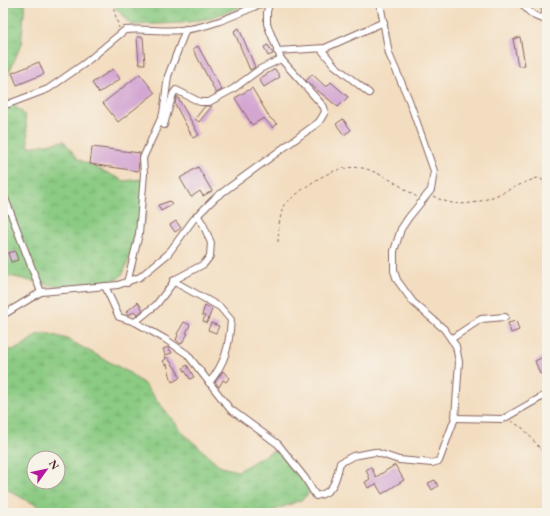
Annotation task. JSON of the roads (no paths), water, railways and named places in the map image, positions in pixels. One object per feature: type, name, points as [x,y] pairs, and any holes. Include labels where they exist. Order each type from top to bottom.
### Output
[{"type":"street","points":[[3,106],[48,88],[84,64],[122,32],[130,30],[186,29],[222,20],[263,3]]},
{"type":"street","points":[[3,315],[41,292],[105,286],[140,278],[160,262],[197,215],[216,198],[319,122],[324,116],[325,112],[321,103],[302,85],[280,59],[277,52],[267,24],[269,3]]},
{"type":"street","points":[[521,3],[535,16],[545,18],[546,10],[541,3]]},
{"type":"street","points":[[105,286],[119,317],[135,322],[178,347],[192,360],[230,409],[278,444],[305,478],[316,496],[330,490],[337,479],[340,463],[353,456],[375,452],[399,460],[438,462],[455,418],[459,362],[456,346],[444,329],[413,302],[397,280],[394,271],[394,250],[401,229],[409,217],[429,194],[434,184],[433,164],[389,54],[384,22],[378,4]]},
{"type":"street","points":[[277,52],[321,49],[339,43],[384,22]]},
{"type":"street","points":[[127,282],[139,234],[144,174],[143,158],[163,114],[168,76],[186,29]]},
{"type":"street","points":[[321,49],[334,65],[369,93]]},
{"type":"street","points":[[164,125],[173,94],[176,90],[200,102],[209,102],[233,89],[260,69],[280,59]]},
{"type":"street","points":[[3,193],[41,292]]},
{"type":"street","points":[[135,322],[156,304],[173,281],[204,264],[210,256],[211,243],[203,224],[197,215]]},
{"type":"street","points":[[173,281],[220,307],[231,320],[223,364],[209,383]]},
{"type":"street","points":[[451,339],[482,319],[505,318]]},
{"type":"street","points":[[455,418],[503,419],[547,394]]}]
